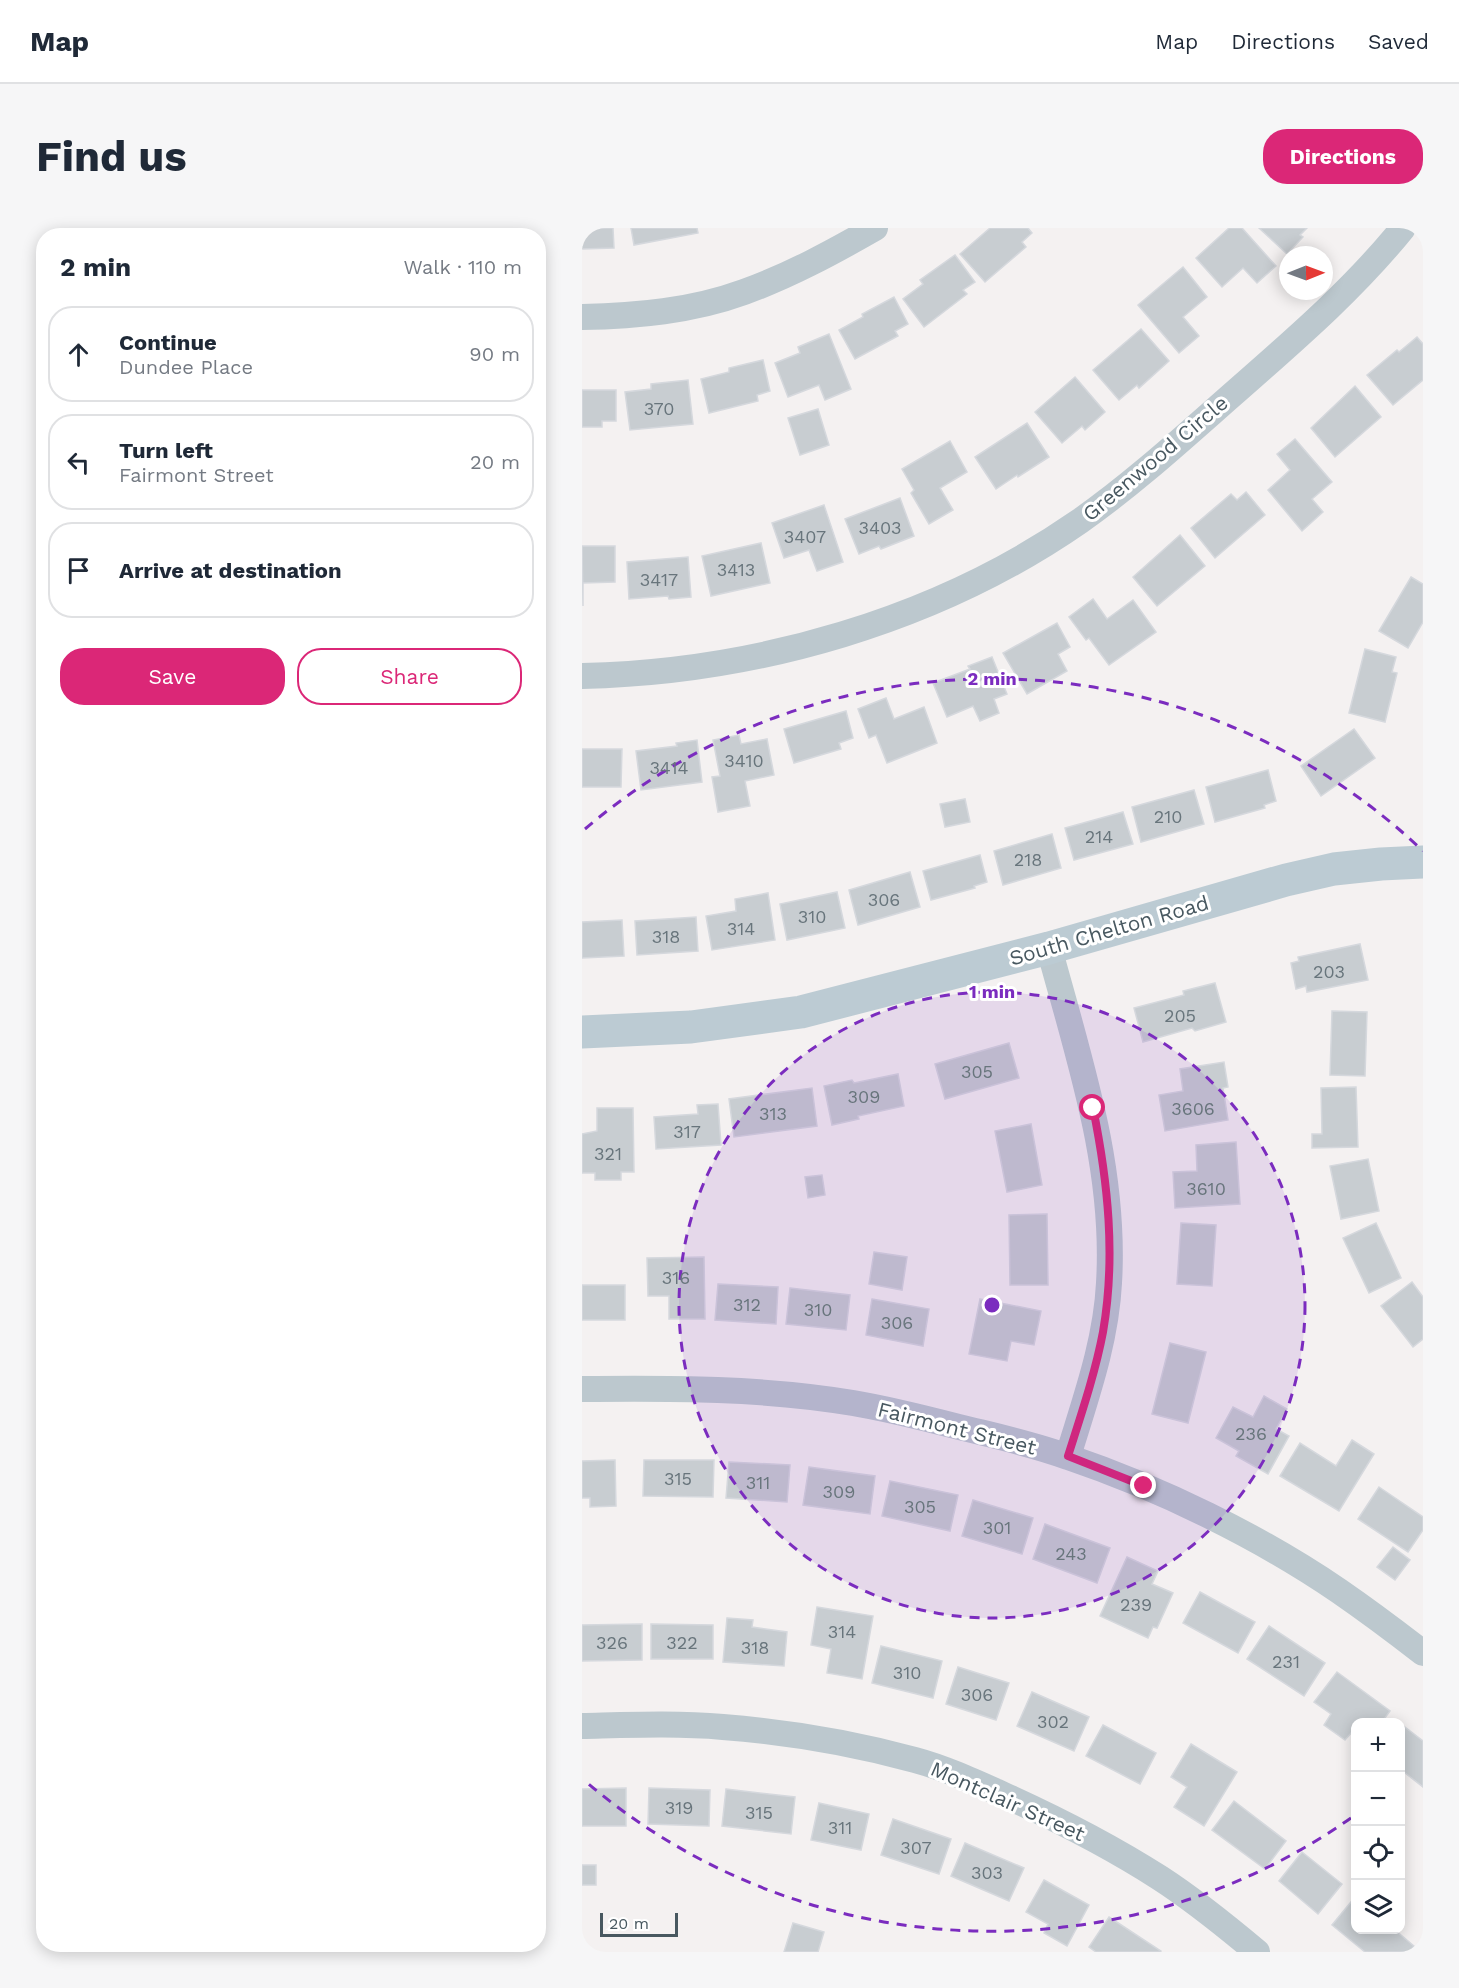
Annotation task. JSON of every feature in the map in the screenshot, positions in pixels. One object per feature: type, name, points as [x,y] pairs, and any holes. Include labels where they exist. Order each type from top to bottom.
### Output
[{"type":"main road","name":"South Chelton Road","points":[[582,1032],[691,1027],[801,1012],[1049,948],[1286,880],[1334,869],[1423,862]]},
{"type":"street","points":[[582,317],[653,313],[695,306],[743,292],[831,253],[875,228]]},
{"type":"street","name":"Greenwood Circle","points":[[582,676],[669,671],[735,661],[857,630],[978,581],[1028,554],[1079,522],[1131,484],[1363,275],[1402,228]]},
{"type":"street","points":[[1049,948],[1095,1118],[1104,1168],[1110,1245],[1109,1285],[1102,1333],[1090,1384],[1068,1456]]},
{"type":"street","name":"Fairmont Street","points":[[582,1389],[693,1389],[772,1394],[853,1403],[936,1421],[1068,1456],[1144,1486],[1281,1555],[1339,1591],[1423,1653]]},
{"type":"street","name":"Montclair Street","points":[[582,1726],[722,1727],[847,1744],[916,1760],[974,1782],[1032,1808],[1100,1843],[1161,1878],[1216,1917],[1257,1952]]},
{"type":"building","points":[[582,228],[613,228],[614,248],[582,249]]},
{"type":"building","points":[[631,228],[697,228],[698,233],[634,245]]},
{"type":"building","points":[[990,228],[1028,228],[1032,233],[1022,242],[1026,247],[985,282],[960,254]]},
{"type":"building","points":[[1229,228],[1242,228],[1276,266],[1257,283],[1243,268],[1222,287],[1196,258]]},
{"type":"building","points":[[1259,228],[1307,228],[1300,235],[1303,237],[1295,246],[1279,247]]},
{"type":"building","points":[[955,255],[975,282],[963,290],[967,294],[924,327],[903,299],[923,284],[920,280]]},
{"type":"building","points":[[1183,267],[1207,297],[1183,317],[1199,336],[1179,353],[1138,305]]},
{"type":"building","points":[[894,297],[908,324],[895,331],[898,336],[855,359],[839,330],[863,317],[862,314]]},
{"type":"building","points":[[1141,329],[1169,361],[1139,388],[1137,385],[1119,400],[1093,370]]},
{"type":"building","points":[[829,334],[851,389],[825,400],[819,385],[788,397],[775,363],[800,353],[798,347]]},
{"type":"building","points":[[1417,337],[1423,344],[1423,380],[1393,405],[1367,375]]},
{"type":"building","points":[[763,360],[770,391],[757,395],[758,401],[709,413],[701,379],[729,372],[729,368]]},
{"type":"building","points":[[1075,377],[1105,412],[1085,430],[1082,426],[1062,443],[1035,412]]},
{"type":"building","points":[[688,380],[693,424],[630,430],[625,392],[651,389],[651,384]]},
{"type":"building","points":[[1355,386],[1381,417],[1335,457],[1311,428]]},
{"type":"building","points":[[582,390],[616,390],[616,421],[602,421],[602,427],[582,427]]},
{"type":"building","points":[[818,409],[829,445],[800,455],[788,418]]},
{"type":"building","points":[[1027,423],[1049,457],[996,489],[975,457]]},
{"type":"building","points":[[1295,439],[1332,482],[1312,499],[1323,512],[1302,531],[1268,490],[1290,470],[1277,454]]},
{"type":"building","points":[[950,441],[967,472],[940,488],[953,510],[929,524],[911,493],[914,490],[902,469]]},
{"type":"building","points":[[1246,492],[1265,515],[1215,558],[1191,528],[1231,494],[1237,500]]},
{"type":"building","points":[[900,498],[914,536],[881,549],[879,546],[859,554],[845,519]]},
{"type":"building","points":[[824,505],[843,562],[817,571],[809,550],[784,558],[772,523]]},
{"type":"building","points":[[1180,535],[1205,566],[1157,606],[1133,577]]},
{"type":"building","points":[[761,543],[770,583],[711,596],[702,556]]},
{"type":"building","points":[[582,546],[615,546],[615,582],[583,583],[583,606]]},
{"type":"building","points":[[688,557],[691,597],[629,599],[627,562]]},
{"type":"building","points":[[1411,577],[1423,584],[1423,622],[1408,648],[1379,631]]},
{"type":"building","points":[[1093,599],[1107,619],[1133,600],[1156,632],[1109,665],[1089,638],[1086,640],[1069,617]]},
{"type":"building","points":[[1057,623],[1070,647],[1058,654],[1067,671],[1027,694],[1003,653]]},
{"type":"building","points":[[1365,649],[1396,657],[1392,672],[1397,673],[1385,722],[1349,713]]},
{"type":"building","points":[[992,657],[1007,694],[994,699],[999,713],[980,721],[973,706],[947,717],[933,683],[970,669],[968,666]]},
{"type":"building","points":[[886,698],[894,719],[924,707],[937,743],[887,763],[876,735],[869,738],[858,709]]},
{"type":"building","points":[[846,711],[853,738],[839,743],[841,749],[794,763],[784,729]]},
{"type":"building","points":[[1354,729],[1375,758],[1321,796],[1301,766]]},
{"type":"building","points":[[739,735],[741,744],[767,739],[774,775],[745,781],[750,806],[718,812],[712,777],[720,776],[713,740]]},
{"type":"building","points":[[697,740],[702,782],[641,790],[636,751],[677,746],[676,743]]},
{"type":"building","points":[[582,749],[622,749],[621,787],[582,787]]},
{"type":"building","points":[[1268,770],[1276,801],[1264,805],[1265,808],[1215,822],[1206,787]]},
{"type":"building","points":[[1194,790],[1204,824],[1141,842],[1132,807]]},
{"type":"building","points":[[965,799],[970,822],[945,827],[940,804]]},
{"type":"building","points":[[1123,812],[1133,844],[1074,860],[1065,828]]},
{"type":"building","points":[[1052,834],[1061,868],[1003,885],[994,851]]},
{"type":"building","points":[[980,855],[987,882],[974,886],[975,888],[931,900],[923,871]]},
{"type":"building","points":[[910,872],[920,907],[858,925],[849,890]]},
{"type":"building","points":[[837,892],[845,928],[787,940],[780,904]]},
{"type":"building","points":[[768,893],[775,940],[712,950],[706,916],[736,911],[735,899]]},
{"type":"building","points":[[696,917],[698,951],[637,955],[635,921]]},
{"type":"building","points":[[622,920],[624,956],[582,958],[582,922]]},
{"type":"building","points":[[1360,944],[1368,980],[1307,992],[1306,986],[1296,989],[1291,963],[1299,961],[1298,957]]},
{"type":"building","points":[[1215,983],[1226,1022],[1195,1031],[1192,1028],[1143,1042],[1134,1008],[1184,995],[1183,991]]},
{"type":"building","points":[[1332,1011],[1367,1012],[1365,1076],[1330,1075]]},
{"type":"building","points":[[1009,1043],[1019,1078],[945,1099],[935,1064]]},
{"type":"building","points":[[1224,1062],[1228,1087],[1223,1088],[1228,1120],[1165,1131],[1159,1095],[1183,1091],[1180,1069]]},
{"type":"building","points":[[898,1074],[904,1106],[858,1116],[859,1119],[832,1125],[824,1086],[852,1080],[854,1083]]},
{"type":"building","points":[[1356,1087],[1358,1147],[1312,1148],[1312,1134],[1322,1134],[1321,1088]]},
{"type":"building","points":[[812,1088],[817,1126],[734,1137],[729,1099]]},
{"type":"building","points":[[718,1104],[721,1145],[656,1149],[654,1117],[698,1114],[697,1105]]},
{"type":"building","points":[[597,1108],[633,1108],[634,1172],[621,1172],[621,1180],[595,1180],[595,1173],[582,1173],[582,1134],[597,1131]]},
{"type":"building","points":[[1031,1124],[1042,1185],[1007,1192],[995,1131]]},
{"type":"building","points":[[1236,1142],[1240,1204],[1175,1208],[1173,1172],[1197,1171],[1196,1145]]},
{"type":"building","points":[[1368,1159],[1379,1211],[1341,1219],[1330,1166]]},
{"type":"building","points":[[822,1175],[825,1195],[808,1198],[805,1177]]},
{"type":"building","points":[[1047,1214],[1048,1285],[1010,1285],[1009,1215]]},
{"type":"building","points":[[1181,1223],[1216,1225],[1212,1286],[1177,1284]]},
{"type":"building","points":[[1376,1223],[1401,1278],[1369,1293],[1343,1238]]},
{"type":"building","points":[[874,1252],[907,1257],[902,1290],[869,1284]]},
{"type":"building","points":[[704,1257],[705,1319],[669,1319],[669,1296],[648,1296],[647,1258]]},
{"type":"building","points":[[1412,1282],[1423,1297],[1423,1339],[1413,1347],[1381,1306]]},
{"type":"building","points":[[718,1284],[778,1287],[776,1324],[715,1320]]},
{"type":"building","points":[[582,1285],[625,1285],[625,1320],[582,1320]]},
{"type":"building","points":[[790,1288],[850,1295],[846,1330],[786,1324]]},
{"type":"building","points":[[872,1299],[929,1309],[923,1346],[866,1335]]},
{"type":"building","points":[[980,1299],[1041,1311],[1034,1345],[1011,1341],[1007,1361],[969,1354]]},
{"type":"building","points":[[1170,1343],[1206,1352],[1188,1423],[1152,1414]]},
{"type":"building","points":[[1264,1396],[1287,1409],[1276,1429],[1289,1436],[1268,1474],[1236,1456],[1239,1451],[1216,1438],[1233,1407],[1253,1417]]},
{"type":"building","points":[[1352,1440],[1374,1454],[1339,1511],[1280,1476],[1300,1443],[1336,1466]]},
{"type":"building","points":[[615,1460],[616,1506],[590,1507],[590,1498],[582,1498],[582,1461]]},
{"type":"building","points":[[644,1460],[714,1460],[713,1497],[643,1496]]},
{"type":"building","points":[[729,1462],[790,1465],[787,1502],[726,1498]]},
{"type":"building","points":[[809,1467],[875,1476],[870,1514],[803,1505]]},
{"type":"building","points":[[890,1481],[958,1495],[950,1531],[882,1516]]},
{"type":"building","points":[[1379,1487],[1423,1517],[1423,1530],[1408,1552],[1358,1519]]},
{"type":"building","points":[[973,1500],[1033,1518],[1022,1554],[962,1536]]},
{"type":"building","points":[[1045,1524],[1110,1548],[1097,1583],[1033,1559]]},
{"type":"building","points":[[1393,1547],[1410,1560],[1395,1580],[1377,1567]]},
{"type":"building","points":[[1127,1557],[1158,1571],[1152,1584],[1173,1593],[1157,1628],[1153,1627],[1148,1638],[1100,1616]]},
{"type":"building","points":[[1200,1592],[1255,1622],[1238,1653],[1183,1623]]},
{"type":"building","points":[[817,1607],[873,1616],[862,1679],[827,1673],[831,1649],[811,1645]]},
{"type":"building","points":[[727,1618],[753,1620],[752,1627],[787,1632],[784,1666],[723,1662]]},
{"type":"building","points":[[642,1624],[642,1660],[582,1661],[582,1625]]},
{"type":"building","points":[[651,1624],[713,1625],[713,1659],[651,1659]]},
{"type":"building","points":[[1269,1626],[1325,1663],[1304,1696],[1247,1659]]},
{"type":"building","points":[[881,1646],[942,1661],[933,1698],[872,1683]]},
{"type":"building","points":[[958,1667],[1009,1683],[996,1720],[946,1704]]},
{"type":"building","points":[[1337,1672],[1390,1711],[1385,1718],[1351,1718],[1351,1733],[1345,1740],[1324,1725],[1331,1714],[1314,1702]]},
{"type":"building","points":[[1032,1692],[1089,1717],[1074,1751],[1017,1726]]},
{"type":"building","points":[[1103,1725],[1156,1753],[1140,1784],[1086,1756]]},
{"type":"building","points":[[1405,1727],[1423,1741],[1423,1787],[1405,1773]]},
{"type":"building","points":[[1191,1744],[1237,1772],[1204,1826],[1174,1807],[1187,1787],[1171,1777]]},
{"type":"building","points":[[626,1788],[626,1826],[582,1826],[582,1789]]},
{"type":"building","points":[[649,1788],[710,1790],[709,1826],[648,1824]]},
{"type":"building","points":[[726,1789],[795,1797],[791,1834],[722,1826]]},
{"type":"building","points":[[1234,1801],[1286,1841],[1265,1869],[1212,1830]]},
{"type":"building","points":[[819,1803],[869,1814],[861,1850],[811,1840]]},
{"type":"building","points":[[893,1819],[951,1839],[939,1874],[881,1855]]},
{"type":"building","points":[[965,1843],[1024,1868],[1009,1901],[951,1876]]},
{"type":"building","points":[[1302,1852],[1342,1884],[1318,1914],[1279,1881]]},
{"type":"building","points":[[582,1865],[596,1865],[596,1885],[582,1885]]},
{"type":"building","points":[[1044,1880],[1089,1905],[1067,1946],[1044,1933],[1048,1924],[1026,1912]]},
{"type":"building","points":[[1351,1902],[1351,1934],[1400,1934],[1414,1946],[1409,1952],[1365,1952],[1332,1925]]},
{"type":"building","points":[[1109,1917],[1161,1951],[1096,1952],[1089,1947]]},
{"type":"building","points":[[793,1923],[824,1932],[818,1952],[784,1952]]},
{"type":"route","points":[[1093,1108],[1104,1168],[1108,1207],[1109,1285],[1102,1333],[1090,1384],[1068,1456],[1144,1486]]}]
